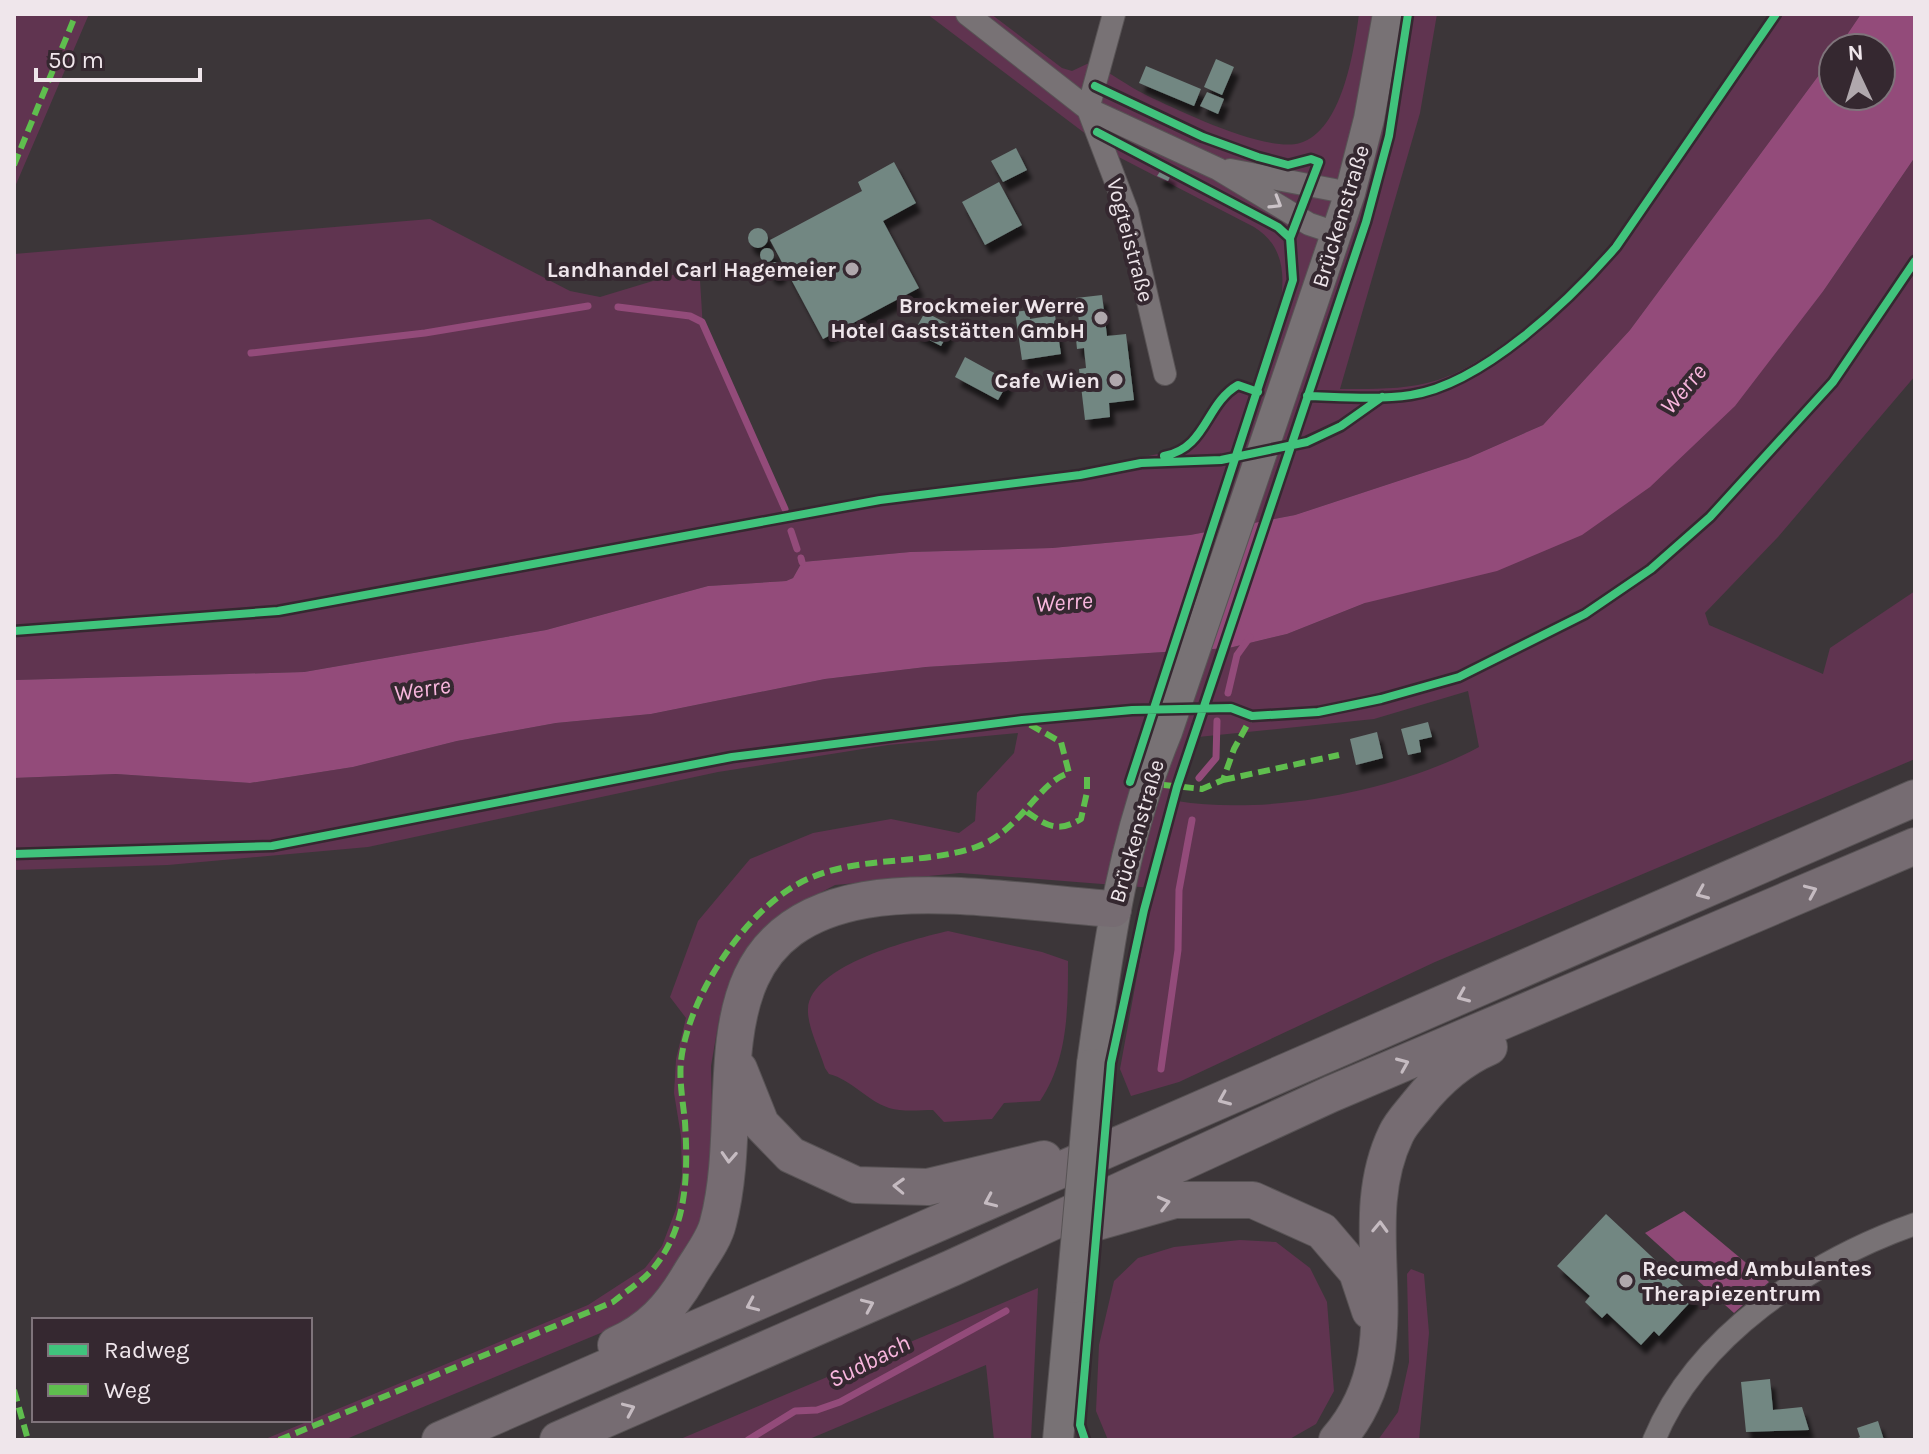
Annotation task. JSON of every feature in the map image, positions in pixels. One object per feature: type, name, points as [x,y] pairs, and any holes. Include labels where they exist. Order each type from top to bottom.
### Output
[{"type":"highway","points":[[440,1440],[1915,798]]},
{"type":"highway","points":[[558,1440],[906,1289],[1331,1094],[1915,846]]},
{"type":"highway","points":[[488,1420],[536,1381],[639,1335],[670,1307],[718,1227],[728,1175],[732,1051],[744,993],[761,960],[785,932],[822,912],[866,899],[933,896],[1113,909]]},
{"type":"highway","points":[[1337,1440],[1352,1423],[1368,1394],[1378,1361],[1382,1182],[1397,1133],[1434,1084],[1475,1053],[1616,990],[1636,967]]},
{"type":"highway","points":[[732,1051],[761,1124],[791,1155],[856,1185],[928,1187],[1139,1136]]},
{"type":"highway","points":[[906,1289],[954,1284],[1103,1220],[1175,1200],[1253,1200],[1322,1231],[1357,1272],[1369,1304],[1378,1361]]},
{"type":"main road","name":"Brückenstraße","points":[[1058,1440],[1092,1064],[1113,909],[1146,783],[1167,732],[1350,193],[1369,119],[1388,14]]},
{"type":"street","points":[[967,14],[1088,109],[1218,169],[1309,224],[1336,233]]},
{"type":"street","points":[[1088,109],[1114,14]]},
{"type":"street","name":"Vogteistraße","points":[[1088,109],[1127,211],[1165,374]]},
{"type":"street","points":[[1218,169],[1350,193]]},
{"type":"street","points":[[1654,1440],[1689,1381],[1759,1306],[1832,1259],[1873,1239],[1915,1224]]},
{"type":"shaded area","points":[[14,14],[89,14],[14,189]]},
{"type":"shaded area","points":[[927,14],[991,14],[1062,68],[1072,71],[1089,63],[1148,96],[1201,120],[1266,142],[1285,144],[1300,143],[1314,136],[1336,107],[1354,48],[1359,14],[1437,14],[1420,113],[1340,389],[1414,386],[1438,380],[1483,358],[1532,322],[1613,246],[1769,14],[1861,14],[1849,32],[1817,32],[1817,78],[1630,330],[1543,425],[1468,458],[1295,515],[1190,535],[1052,548],[910,552],[802,562],[793,578],[786,581],[708,586],[546,630],[304,672],[14,680],[14,254],[430,219],[570,291],[600,297],[676,274],[700,280],[703,329],[783,513],[1075,472],[1176,450],[1188,441],[1222,394],[1242,383],[1255,385],[1281,301],[1279,259],[1270,241],[1254,227],[1111,153]]},
{"type":"shaded area","points":[[1915,157],[1915,376],[1778,537],[1705,613],[1709,625],[1823,674],[1830,648],[1915,591],[1915,759],[1435,962],[1179,1082],[1131,1096],[1120,1069],[1153,888],[960,873],[835,885],[795,906],[759,942],[719,1019],[711,1066],[714,1207],[672,1287],[627,1322],[344,1440],[263,1440],[588,1305],[645,1268],[662,1246],[676,1209],[682,1176],[681,1136],[674,1093],[676,1059],[686,1018],[670,997],[698,921],[750,859],[813,833],[891,819],[959,833],[975,821],[977,793],[1014,753],[1018,733],[888,745],[718,772],[368,847],[168,865],[14,870],[14,778],[116,774],[250,783],[353,767],[457,741],[556,723],[651,714],[825,679],[926,667],[1229,648],[1287,634],[1365,603],[1824,290]],"holes":[[[1468,691],[1479,747],[1446,763],[1372,787],[1291,802],[1212,805],[1177,801],[1198,737],[1374,719]]]},
{"type":"shaded area","points":[[948,931],[1042,952],[1068,961],[1067,1016],[1061,1051],[1040,1101],[1004,1103],[992,1119],[944,1122],[933,1110],[889,1108],[829,1074],[825,1068],[808,1016],[813,993],[826,979],[866,956]]},
{"type":"shaded area","points":[[1684,1211],[1769,1282],[1734,1313],[1645,1233]]},
{"type":"shaded area","points":[[1240,1240],[1276,1242],[1310,1268],[1327,1302],[1334,1391],[1316,1424],[1288,1440],[1108,1440],[1096,1411],[1099,1345],[1114,1281],[1138,1258],[1174,1247]]},
{"type":"shaded area","points":[[1411,1269],[1424,1274],[1429,1333],[1419,1440],[1378,1440],[1398,1412],[1409,1362],[1407,1274]]},
{"type":"shaded area","points":[[1038,1288],[1031,1440],[994,1440],[986,1365],[807,1440],[678,1440]]},
{"type":"water","name":"Werre","points":[[1861,14],[1915,14],[1915,157],[1824,290],[1735,406],[1650,487],[1582,535],[1497,571],[1365,603],[1287,634],[1229,648],[926,667],[825,679],[651,714],[556,723],[457,741],[353,767],[250,783],[116,774],[14,778],[14,680],[304,672],[546,630],[708,586],[786,581],[793,578],[802,562],[910,552],[1052,548],[1190,535],[1295,515],[1468,458],[1543,425],[1630,330],[1817,78],[1817,112],[1897,112],[1897,32],[1849,32]]},
{"type":"building","points":[[1216,59],[1234,67],[1222,95],[1204,87]]},
{"type":"building","points":[[1146,66],[1201,89],[1194,106],[1139,83]]},
{"type":"building","points":[[1207,92],[1224,99],[1218,114],[1200,106]]},
{"type":"building","points":[[1016,148],[1027,170],[1003,182],[991,161]]},
{"type":"building","points":[[894,162],[916,203],[883,221],[919,288],[823,339],[770,240],[862,191],[858,182]]},
{"type":"building","points":[[1161,170],[1171,175],[1168,181],[1157,176]]},
{"type":"building","points":[[999,182],[1022,225],[985,245],[962,202]]},
{"type":"building","points":[[758,228],[765,231],[768,238],[765,245],[758,248],[751,245],[748,238],[751,231]]},
{"type":"building","points":[[767,248],[774,255],[767,262],[760,255]]},
{"type":"building","points":[[775,262],[782,269],[775,276],[768,269]]},
{"type":"building","points":[[1102,295],[1107,336],[1126,334],[1134,400],[1109,403],[1110,417],[1085,420],[1079,369],[1086,368],[1084,348],[1077,349],[1076,339],[1081,338],[1076,298]]},
{"type":"building","points":[[1029,310],[1030,319],[1055,315],[1061,354],[1022,360],[1015,312]]},
{"type":"building","points":[[925,312],[952,326],[941,346],[914,332]]},
{"type":"building","points":[[965,357],[1009,381],[998,400],[955,377]]},
{"type":"building","points":[[1428,722],[1432,737],[1419,740],[1421,752],[1408,755],[1401,729]]},
{"type":"building","points":[[1377,732],[1383,758],[1356,765],[1350,739]]},
{"type":"building","name":"Recumed Ambulantes Therapiezentrum","points":[[1606,1214],[1695,1297],[1659,1336],[1654,1331],[1641,1345],[1607,1313],[1602,1318],[1585,1302],[1590,1296],[1557,1266]]},
{"type":"building","points":[[1770,1379],[1773,1410],[1802,1407],[1809,1430],[1746,1432],[1741,1382]]},
{"type":"building","points":[[1878,1421],[1884,1440],[1854,1440],[1860,1437],[1857,1428]]},
{"type":"waterway","points":[[251,353],[425,333],[588,306]]},
{"type":"waterway","points":[[618,307],[690,316],[702,322],[785,509]]},
{"type":"waterway","points":[[791,531],[797,549]]},
{"type":"waterway","points":[[801,558],[802,562]]},
{"type":"waterway","name":"Sudbach","points":[[1228,693],[1237,655],[1250,637]]},
{"type":"waterway","name":"Sudbach","points":[[1199,778],[1216,758],[1217,721]]},
{"type":"waterway","name":"Sudbach","points":[[1161,1069],[1178,950],[1179,890],[1192,820]]},
{"type":"waterway","name":"Sudbach","points":[[748,1440],[795,1411],[817,1410],[840,1402],[1006,1311]]},
{"type":"marked path","points":[[14,165],[76,14]]},
{"type":"marked path","points":[[1146,783],[1202,789],[1223,780],[1234,749],[1252,716]]},
{"type":"marked path","points":[[279,1440],[613,1302],[647,1275],[663,1255],[679,1219],[686,1161],[681,1061],[694,1013],[718,965],[751,922],[788,890],[810,878],[856,865],[953,853],[992,840],[1005,830],[1047,787],[1069,773],[1061,742],[1025,722]]},
{"type":"marked path","points":[[1223,780],[1339,755]]},
{"type":"marked path","points":[[1027,812],[1059,827],[1081,819],[1087,792],[1087,773]]},
{"type":"marked path","points":[[14,1390],[28,1440]]},
{"type":"cycle path","points":[[1085,1440],[1080,1425],[1111,1063],[1144,910],[1177,787],[1366,222],[1389,136],[1408,14]]},
{"type":"cycle path","points":[[1307,396],[1385,397],[1439,388],[1467,375],[1523,337],[1575,291],[1616,247],[1776,14]]},
{"type":"cycle path","points":[[1095,86],[1203,137],[1258,157],[1288,165],[1311,159],[1319,162],[1290,238],[1293,280],[1130,782]]},
{"type":"cycle path","points":[[1097,132],[1278,227],[1290,238]]},
{"type":"cycle path","points":[[14,854],[272,846],[732,757],[1022,720],[1132,710],[1231,708],[1252,716],[1318,712],[1381,699],[1459,677],[1585,614],[1651,569],[1710,517],[1833,382],[1915,261]]},
{"type":"cycle path","points":[[1164,456],[1189,444],[1227,393],[1238,385],[1258,392]]},
{"type":"cycle path","points":[[14,631],[278,611],[880,500],[1080,475],[1141,463],[1221,460],[1307,442],[1341,426],[1382,397]]},
{"type":"place","name":"Landhandel Carl Hagemeier","points":[[852,269]]},
{"type":"place","name":"Brockmeier Werre Hotel Gaststätten GmbH","points":[[1101,318]]},
{"type":"place","name":"Cafe Wien","points":[[1116,380]]},
{"type":"place","name":"Recumed Ambulantes Therapiezentrum","points":[[1626,1281]]}]
